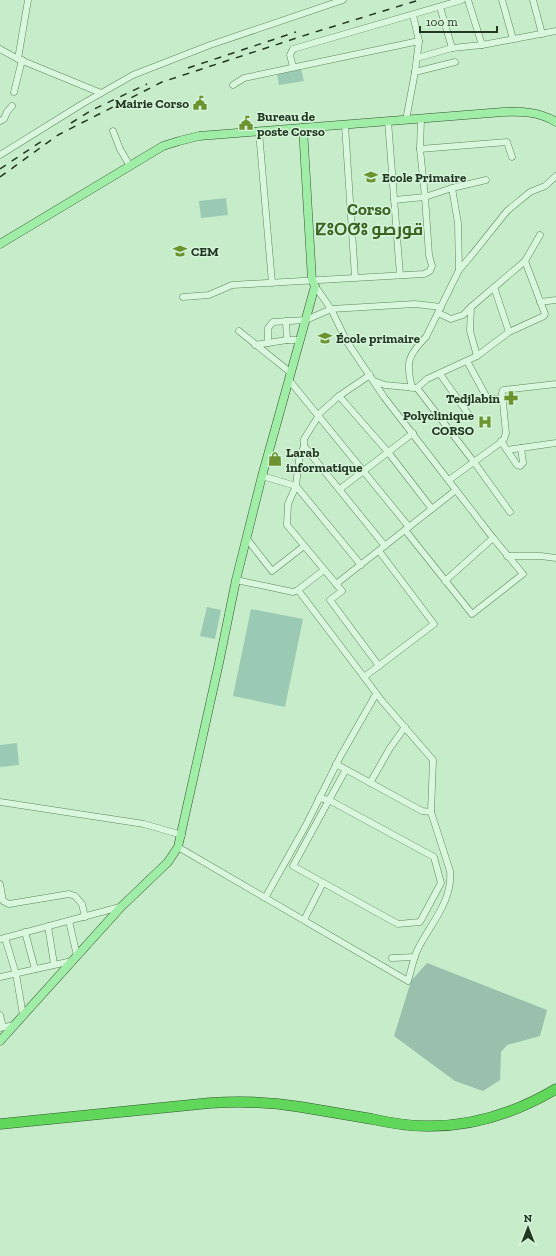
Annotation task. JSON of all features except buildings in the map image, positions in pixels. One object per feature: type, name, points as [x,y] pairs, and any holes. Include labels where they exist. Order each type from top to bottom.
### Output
[{"type":"highway","points":[[0,1124],[210,1103],[240,1102],[284,1105],[399,1124],[440,1126],[468,1123],[495,1116],[532,1102],[556,1089]]},
{"type":"highway","points":[[0,1131],[244,1108],[300,1113],[413,1133],[443,1133],[472,1129],[511,1118],[556,1097]]},
{"type":"main road","points":[[0,244],[163,146],[199,136],[520,111],[536,114],[556,122]]},
{"type":"main road","points":[[0,1042],[122,907],[168,862],[178,847],[182,835],[236,580],[262,476],[306,320],[313,283],[303,128]]},
{"type":"street","points":[[14,92],[28,0]]},
{"type":"street","points":[[0,155],[101,92],[133,75],[162,62],[210,44],[343,0]]},
{"type":"street","points":[[293,67],[290,55],[293,49],[462,0]]},
{"type":"street","points":[[468,0],[482,45]]},
{"type":"street","points":[[502,0],[513,40]]},
{"type":"street","points":[[533,0],[542,34]]},
{"type":"street","points":[[440,7],[452,48]]},
{"type":"street","points":[[406,120],[419,41],[413,15]]},
{"type":"street","points":[[417,58],[452,48],[513,40],[556,31]]},
{"type":"street","points":[[233,86],[244,78],[419,41]]},
{"type":"street","points":[[0,49],[20,60],[101,92]]},
{"type":"street","points":[[415,72],[454,62]]},
{"type":"street","points":[[0,121],[4,119],[12,106]]},
{"type":"street","points":[[183,297],[209,295],[232,284],[313,283],[356,277],[424,274],[430,271],[432,266],[429,255],[420,149],[421,119]]},
{"type":"street","points":[[388,121],[400,275]]},
{"type":"street","points":[[345,125],[356,277]]},
{"type":"street","points":[[113,131],[120,149],[130,166]]},
{"type":"street","points":[[259,132],[272,283]]},
{"type":"street","points":[[420,149],[507,142],[512,157]]},
{"type":"street","points":[[510,512],[474,462],[414,388],[408,364],[418,345],[426,336],[459,270],[507,211],[530,192],[545,186],[556,176]]},
{"type":"street","points":[[394,200],[425,197],[452,188],[486,180]]},
{"type":"street","points":[[452,188],[458,223],[459,270]]},
{"type":"street","points":[[268,343],[268,328],[273,322],[306,320],[331,309],[415,304],[440,310],[451,319],[463,314],[471,308],[525,261],[540,235]]},
{"type":"street","points":[[374,381],[414,388],[427,379],[477,356],[509,332],[544,316],[546,314],[525,261]]},
{"type":"street","points":[[239,331],[290,376],[445,581],[472,614],[523,574],[492,538],[384,397],[347,342],[331,309],[313,283]]},
{"type":"street","points":[[494,287],[509,332]]},
{"type":"street","points":[[540,302],[556,300]]},
{"type":"street","points":[[471,308],[470,331],[477,356]]},
{"type":"street","points":[[286,321],[287,340]]},
{"type":"street","points":[[255,345],[287,340],[300,340]]},
{"type":"street","points":[[467,361],[486,396],[493,399],[502,398]]},
{"type":"street","points":[[440,374],[469,415]]},
{"type":"street","points":[[370,375],[339,396],[319,416],[304,439],[304,446],[299,460],[296,486],[288,504],[287,525],[342,591],[330,600],[379,666]]},
{"type":"street","points":[[449,480],[502,441],[506,433],[502,398],[502,392],[505,389],[556,384]]},
{"type":"street","points":[[339,396],[388,452],[432,509]]},
{"type":"street","points":[[340,489],[412,433]]},
{"type":"street","points":[[502,441],[517,465],[520,466],[523,463],[521,448]]},
{"type":"street","points":[[507,450],[556,443]]},
{"type":"street","points":[[304,446],[385,546]]},
{"type":"street","points":[[262,476],[296,486],[361,565]]},
{"type":"street","points":[[336,584],[456,490]]},
{"type":"street","points":[[445,581],[492,538]]},
{"type":"street","points":[[247,539],[272,571],[304,546]]},
{"type":"street","points":[[364,677],[434,624],[379,551]]},
{"type":"street","points":[[507,556],[541,556],[556,558]]},
{"type":"street","points":[[236,580],[293,592],[298,590],[324,570]]},
{"type":"street","points":[[178,847],[408,981],[415,957],[428,930],[442,909],[447,898],[451,881],[450,872],[431,812],[433,760],[376,694],[298,590]]},
{"type":"street","points":[[264,898],[285,863],[336,764],[376,694]]},
{"type":"street","points":[[370,783],[390,748],[405,727]]},
{"type":"street","points":[[336,764],[422,811],[431,812]]},
{"type":"street","points":[[293,866],[344,773]]},
{"type":"street","points":[[285,863],[398,924],[420,922],[441,883],[434,857],[329,800],[319,798]]},
{"type":"street","points":[[0,802],[144,824],[182,835]]},
{"type":"street","points":[[304,920],[323,883]]},
{"type":"street","points":[[0,884],[3,902],[9,904],[69,894],[75,896],[82,904],[85,918]]},
{"type":"street","points":[[23,1015],[16,974],[2,938],[85,918],[122,907]]},
{"type":"street","points":[[0,978],[75,959],[68,921]]},
{"type":"street","points":[[48,926],[54,964]]},
{"type":"street","points":[[24,932],[35,969]]},
{"type":"street","points":[[392,958],[415,957]]},
{"type":"street","points":[[0,1015],[1,1028],[15,1025]]},
{"type":"green space","points":[[301,69],[304,81],[279,85],[277,73]]},
{"type":"green space","points":[[226,198],[228,215],[201,218],[199,201]]},
{"type":"green space","points":[[207,607],[221,610],[215,639],[200,636]]},
{"type":"green space","points":[[251,609],[303,619],[285,707],[233,696]]},
{"type":"green space","points":[[17,743],[19,765],[0,767],[0,745]]},
{"type":"green space","points":[[427,963],[547,1010],[540,1036],[507,1045],[501,1052],[500,1080],[483,1091],[455,1081],[394,1036],[411,981]]},
{"type":"railway","points":[[0,177],[58,135],[162,82],[419,0]]},
{"type":"railway","points":[[188,68],[296,32]]},
{"type":"railway","points":[[71,123],[92,110],[147,84]]},
{"type":"railway","points":[[0,169],[42,141]]},
{"type":"place","name":"Mairie Corso","points":[[200,103]]},
{"type":"place","name":"Bureau de poste Corso","points":[[246,123]]},
{"type":"place","name":"Ecole Primaire","points":[[371,177]]},
{"type":"place","name":"CEM","points":[[180,251]]},
{"type":"place","name":"École primaire","points":[[325,338]]},
{"type":"place","name":"Tedjlabin","points":[[511,398]]},
{"type":"place","name":"Polyclinique CORSO","points":[[485,422]]},
{"type":"place","name":"Larab informatique","points":[[275,459]]},
{"type":"district","name":"Corso ⵇⵓⵔⵚⵓ قورصو","points":[[369,219]]}]
